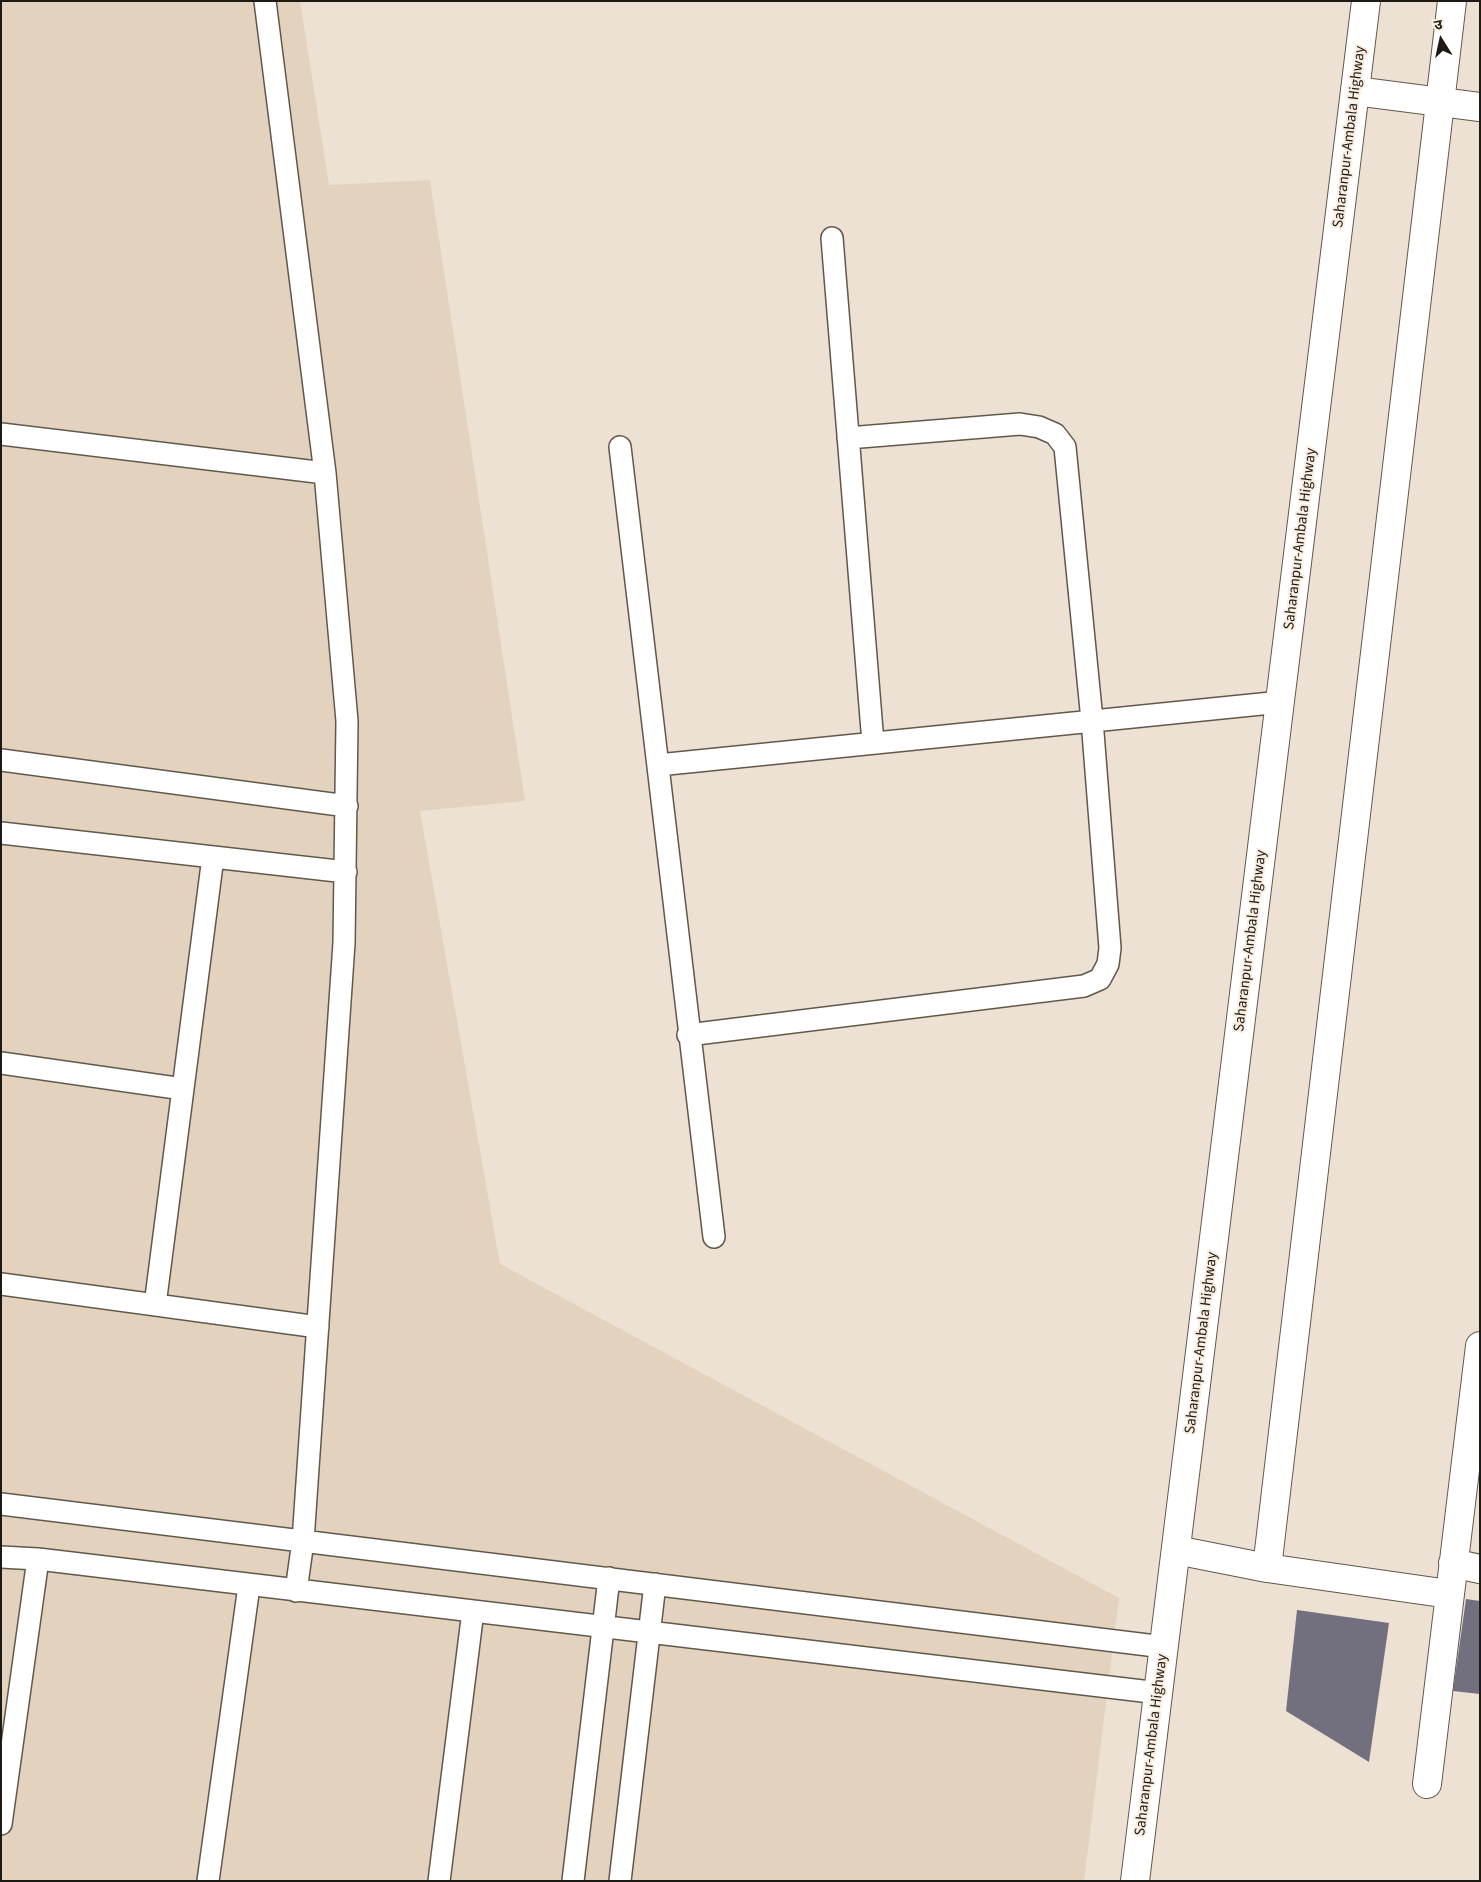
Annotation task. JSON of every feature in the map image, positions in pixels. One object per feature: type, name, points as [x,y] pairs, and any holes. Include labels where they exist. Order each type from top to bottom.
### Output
[{"type":"street","name":"Saharanpur-Ambala Highway","points":[[1135,1881],[1366,1]]},
{"type":"street","points":[[1267,1568],[1452,1]]},
{"type":"street","points":[[1355,91],[1480,107]]},
{"type":"street","points":[[1427,1784],[1480,1346]]},
{"type":"street","points":[[1176,1550],[1267,1568],[1449,1594]]},
{"type":"street","points":[[1453,1564],[1480,1569]]},
{"type":"lane","points":[[265,1],[325,473],[347,721],[344,943],[303,1541],[296,1591]]},
{"type":"lane","points":[[832,238],[873,743]]},
{"type":"lane","points":[[688,1035],[1084,986],[1100,979],[1108,964],[1110,948],[1092,720],[1065,446],[1055,434],[1039,427],[1020,424],[848,438]]},
{"type":"lane","points":[[1,434],[325,473]]},
{"type":"lane","points":[[620,447],[688,1035],[714,1237]]},
{"type":"lane","points":[[658,765],[1281,702]]},
{"type":"lane","points":[[1,760],[347,806]]},
{"type":"lane","points":[[1,833],[346,872]]},
{"type":"lane","points":[[155,1305],[213,857]]},
{"type":"lane","points":[[1,1063],[183,1089]]},
{"type":"lane","points":[[1,1284],[318,1327]]},
{"type":"lane","points":[[1,1504],[1164,1647]]},
{"type":"lane","points":[[1,1557],[38,1559],[249,1586],[473,1610],[1158,1693]]},
{"type":"lane","points":[[1,1824],[38,1559]]},
{"type":"lane","points":[[573,1881],[609,1578]]},
{"type":"lane","points":[[620,1881],[655,1584]]},
{"type":"lane","points":[[208,1881],[249,1586]]},
{"type":"lane","points":[[439,1881],[473,1610]]},
{"type":"shaded area","points":[[1,1],[300,1],[329,185],[430,180],[525,801],[420,811],[500,1264],[1119,1598],[1084,1881],[1,1881]]},
{"type":"building","points":[[1466,1599],[1480,1601],[1480,1694],[1453,1691]]},
{"type":"building","points":[[1297,1610],[1389,1623],[1369,1762],[1286,1711]]}]
